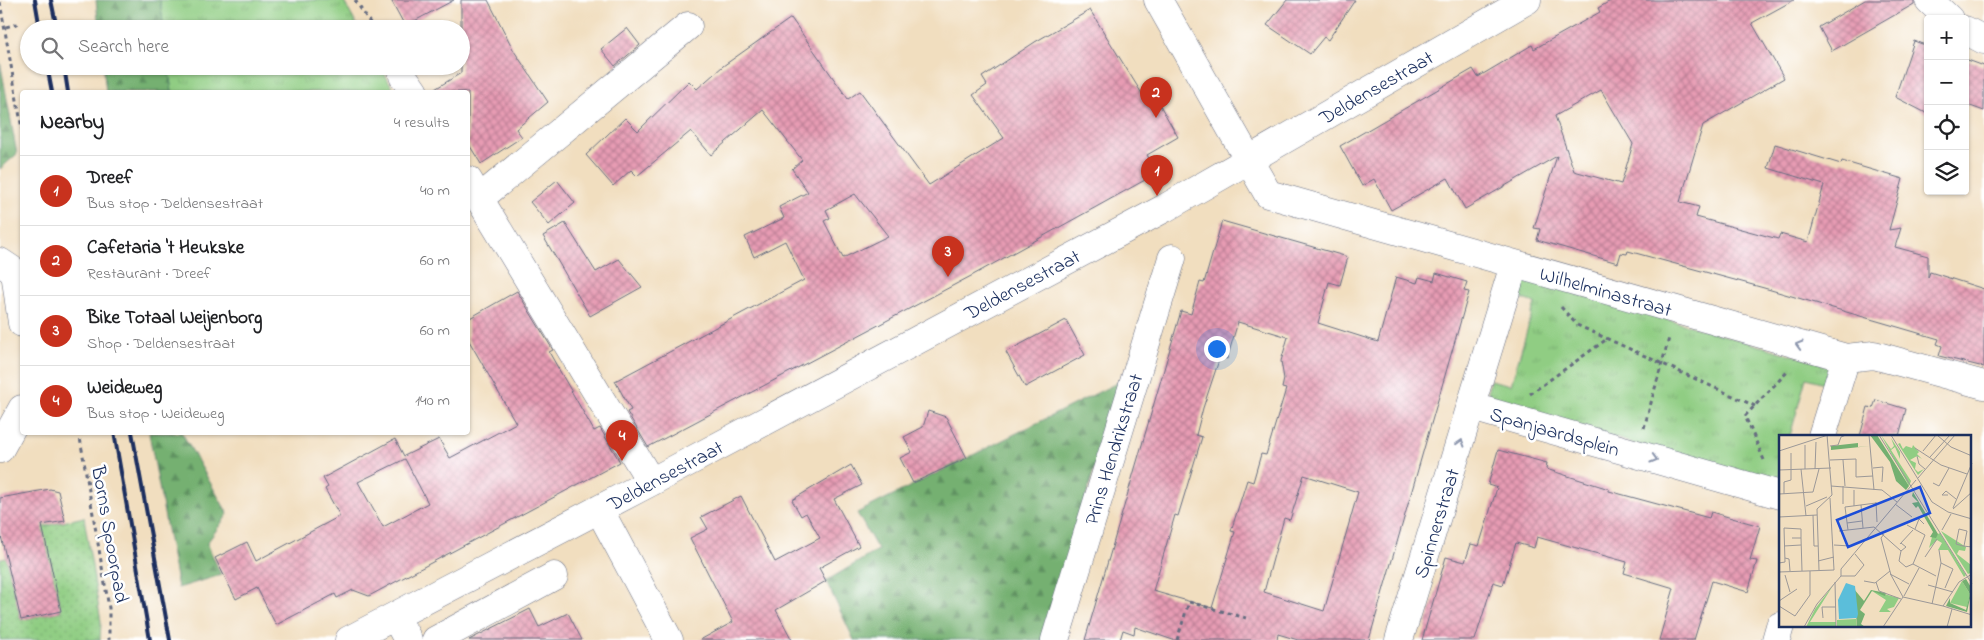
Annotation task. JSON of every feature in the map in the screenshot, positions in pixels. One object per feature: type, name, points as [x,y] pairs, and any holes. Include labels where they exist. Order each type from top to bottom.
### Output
[{"type":"street","name":"Wilhelminastraat","points":[[1158,0],[1268,194],[1846,358],[1874,355],[1984,385]]},
{"type":"street","name":"Deldensestraat","points":[[349,640],[651,482],[1165,208],[1527,0]]},
{"type":"street","points":[[1929,0],[1945,15]]},
{"type":"street","points":[[651,482],[473,190],[688,26]]},
{"type":"street","points":[[1969,32],[1984,40]]},
{"type":"street","name":"Prins Hendrikstraat","points":[[1055,640],[1172,258]]},
{"type":"street","points":[[0,262],[14,272],[20,310]]},
{"type":"street","name":"Spanjaardsplein","points":[[1514,265],[1472,407],[1779,495]]},
{"type":"street","points":[[1822,435],[1846,358]]},
{"type":"street","name":"Spinnerstraat","points":[[1400,640],[1472,407]]},
{"type":"street","points":[[0,450],[20,413]]},
{"type":"street","points":[[599,509],[669,640]]},
{"type":"street","points":[[511,556],[528,590]]},
{"type":"street","points":[[436,640],[554,576]]},
{"type":"street","points":[[395,616],[408,640]]},
{"type":"path","points":[[355,0],[368,20]]},
{"type":"path","points":[[0,2],[6,27],[20,116]]},
{"type":"path","points":[[6,27],[20,23]]},
{"type":"path","points":[[1558,304],[1578,326],[1755,406]]},
{"type":"path","points":[[1637,455],[1676,311]]},
{"type":"path","points":[[1499,416],[1607,339]]},
{"type":"path","points":[[1779,493],[1745,416],[1810,348]]},
{"type":"path","name":"Borns Spoorpad","points":[[80,435],[109,608],[109,640]]},
{"type":"path","points":[[1177,640],[1189,602],[1246,618]]},
{"type":"green space","points":[[96,0],[160,0],[163,20],[98,20]]},
{"type":"green space","points":[[160,0],[343,0],[354,20],[163,20]]},
{"type":"green space","points":[[0,61],[17,154],[0,169]]},
{"type":"green space","points":[[104,75],[169,75],[172,90],[106,90]]},
{"type":"green space","points":[[169,75],[385,75],[394,90],[172,90]]},
{"type":"green space","points":[[1532,281],[1820,363],[1828,367],[1831,374],[1828,384],[1806,378],[1790,435],[1779,435],[1779,488],[1490,400],[1488,390],[1490,380],[1511,385],[1535,303],[1513,296],[1520,285]]},
{"type":"green space","points":[[1119,382],[1045,640],[854,640],[826,581],[878,550],[857,513]]},
{"type":"green space","points":[[149,435],[183,435],[228,514],[207,543],[221,575],[178,588]]},
{"type":"green space","points":[[84,517],[101,622],[100,640],[0,640],[0,559],[6,557],[21,620],[61,611],[42,527]]},
{"type":"building","points":[[391,0],[454,0],[416,20],[402,20]]},
{"type":"building","points":[[461,0],[488,0],[514,51],[548,102],[516,129],[522,137],[481,164],[470,146],[470,90],[433,90],[458,75],[470,75],[470,20],[461,20]]},
{"type":"building","points":[[1287,0],[1355,0],[1328,40],[1324,37],[1310,54],[1267,25]]},
{"type":"building","points":[[1612,0],[1794,0],[1752,23],[1784,78],[1703,125],[1680,202],[1699,207],[1696,217],[1778,239],[1780,234],[1808,242],[1824,185],[1768,168],[1775,144],[1841,164],[1842,161],[1903,179],[1889,230],[1901,228],[1895,247],[1928,256],[1928,278],[1930,272],[1984,289],[1984,367],[1939,356],[1942,346],[1937,344],[1939,339],[1764,288],[1628,251],[1627,254],[1621,253],[1618,263],[1537,240],[1540,229],[1534,228],[1557,156],[1465,209],[1448,178],[1391,210],[1374,179],[1362,186],[1340,146],[1473,69],[1478,77],[1532,45],[1534,49],[1600,12],[1598,8]],"holes":[[[1601,90],[1633,144],[1621,184],[1574,171],[1555,116]]]},
{"type":"building","points":[[1865,0],[1914,0],[1914,4],[1832,51],[1819,27]]},
{"type":"building","points":[[1090,10],[1149,105],[1157,100],[1178,137],[1147,155],[1155,168],[1142,176],[1145,180],[973,275],[648,447],[627,412],[631,410],[615,381],[804,280],[785,241],[754,257],[745,237],[784,218],[779,207],[808,192],[792,169],[802,160],[763,110],[711,155],[691,131],[637,176],[631,170],[613,186],[586,155],[625,118],[638,131],[689,81],[697,89],[723,66],[791,18],[848,99],[860,91],[929,185],[1004,138],[973,95],[987,85],[982,77],[1035,42]],"holes":[[[855,194],[888,236],[843,258],[824,221],[830,218],[826,210]]]},
{"type":"building","points":[[627,28],[640,45],[615,66],[601,49]]},
{"type":"building","points":[[1914,41],[1924,45],[1924,112],[1895,97]]},
{"type":"building","points":[[1969,60],[1984,66],[1984,111],[1969,105]]},
{"type":"building","points":[[557,180],[575,203],[549,225],[530,202]]},
{"type":"building","points":[[1222,221],[1348,257],[1340,285],[1329,282],[1318,323],[1378,342],[1396,277],[1417,283],[1419,277],[1434,281],[1436,273],[1467,282],[1464,291],[1469,292],[1369,640],[1298,640],[1278,634],[1277,640],[1173,640],[1135,627],[1134,634],[1123,630],[1120,640],[1085,640],[1181,311],[1191,314],[1200,282],[1204,283]],"holes":[[[1238,322],[1288,337],[1281,361],[1284,379],[1282,388],[1286,389],[1266,455],[1261,454],[1253,482],[1247,480],[1231,531],[1235,532],[1212,608],[1153,591],[1175,515],[1178,516],[1202,437],[1196,435],[1203,408],[1220,357],[1227,359]],[[1304,475],[1358,492],[1324,611],[1264,592],[1284,518],[1290,520]]]},
{"type":"building","points":[[565,223],[596,272],[619,259],[642,287],[590,316],[543,236]]},
{"type":"building","points":[[517,291],[553,350],[549,352],[594,431],[600,428],[620,462],[369,596],[353,590],[337,598],[335,594],[276,625],[257,588],[236,599],[215,558],[247,542],[256,561],[340,516],[325,489],[328,487],[323,478],[395,439],[404,456],[439,439],[450,458],[516,423],[470,342],[470,318]],"holes":[[[405,459],[428,503],[383,527],[358,482]]]},
{"type":"building","points":[[1066,320],[1085,355],[1025,387],[1006,352]]},
{"type":"building","points":[[1876,400],[1906,409],[1899,435],[1860,435],[1868,407],[1873,408]]},
{"type":"building","points":[[928,411],[946,417],[967,458],[913,483],[900,458],[912,452],[904,437],[923,427]]},
{"type":"building","points":[[1498,450],[1547,463],[1546,469],[1609,489],[1609,491],[1709,518],[1711,512],[1760,526],[1750,560],[1757,561],[1748,592],[1712,581],[1694,640],[1659,640],[1674,588],[1624,573],[1627,562],[1537,537],[1534,548],[1516,543],[1503,585],[1493,582],[1475,640],[1422,640],[1446,557],[1465,562],[1471,544],[1479,546],[1497,488],[1488,485]]},
{"type":"building","points":[[851,465],[862,485],[834,499],[859,546],[819,568],[826,581],[776,610],[792,640],[700,640],[733,622],[690,538],[708,529],[701,517],[741,496],[775,562],[820,538],[806,513],[801,516],[792,500]]},
{"type":"building","points":[[50,489],[58,491],[65,521],[42,525],[61,611],[21,620],[0,532],[0,498]]},
{"type":"building","points":[[530,609],[539,627],[568,613],[582,640],[469,640]]},
{"type":"railway","points":[[35,0],[38,20]]},
{"type":"railway","points":[[51,0],[55,20]]},
{"type":"railway","points":[[49,75],[52,90]]},
{"type":"railway","points":[[65,75],[68,90]]},
{"type":"railway","points":[[115,435],[150,640]]},
{"type":"railway","points":[[133,435],[170,640]]},
{"type":"place","name":"Cafetaria 't Heukske","points":[[1156,118]]},
{"type":"place","name":"Dreef","points":[[1157,196]]},
{"type":"place","name":"Bike Totaal Weijenborg","points":[[948,277]]},
{"type":"place","name":"Weideweg","points":[[622,461]]}]
